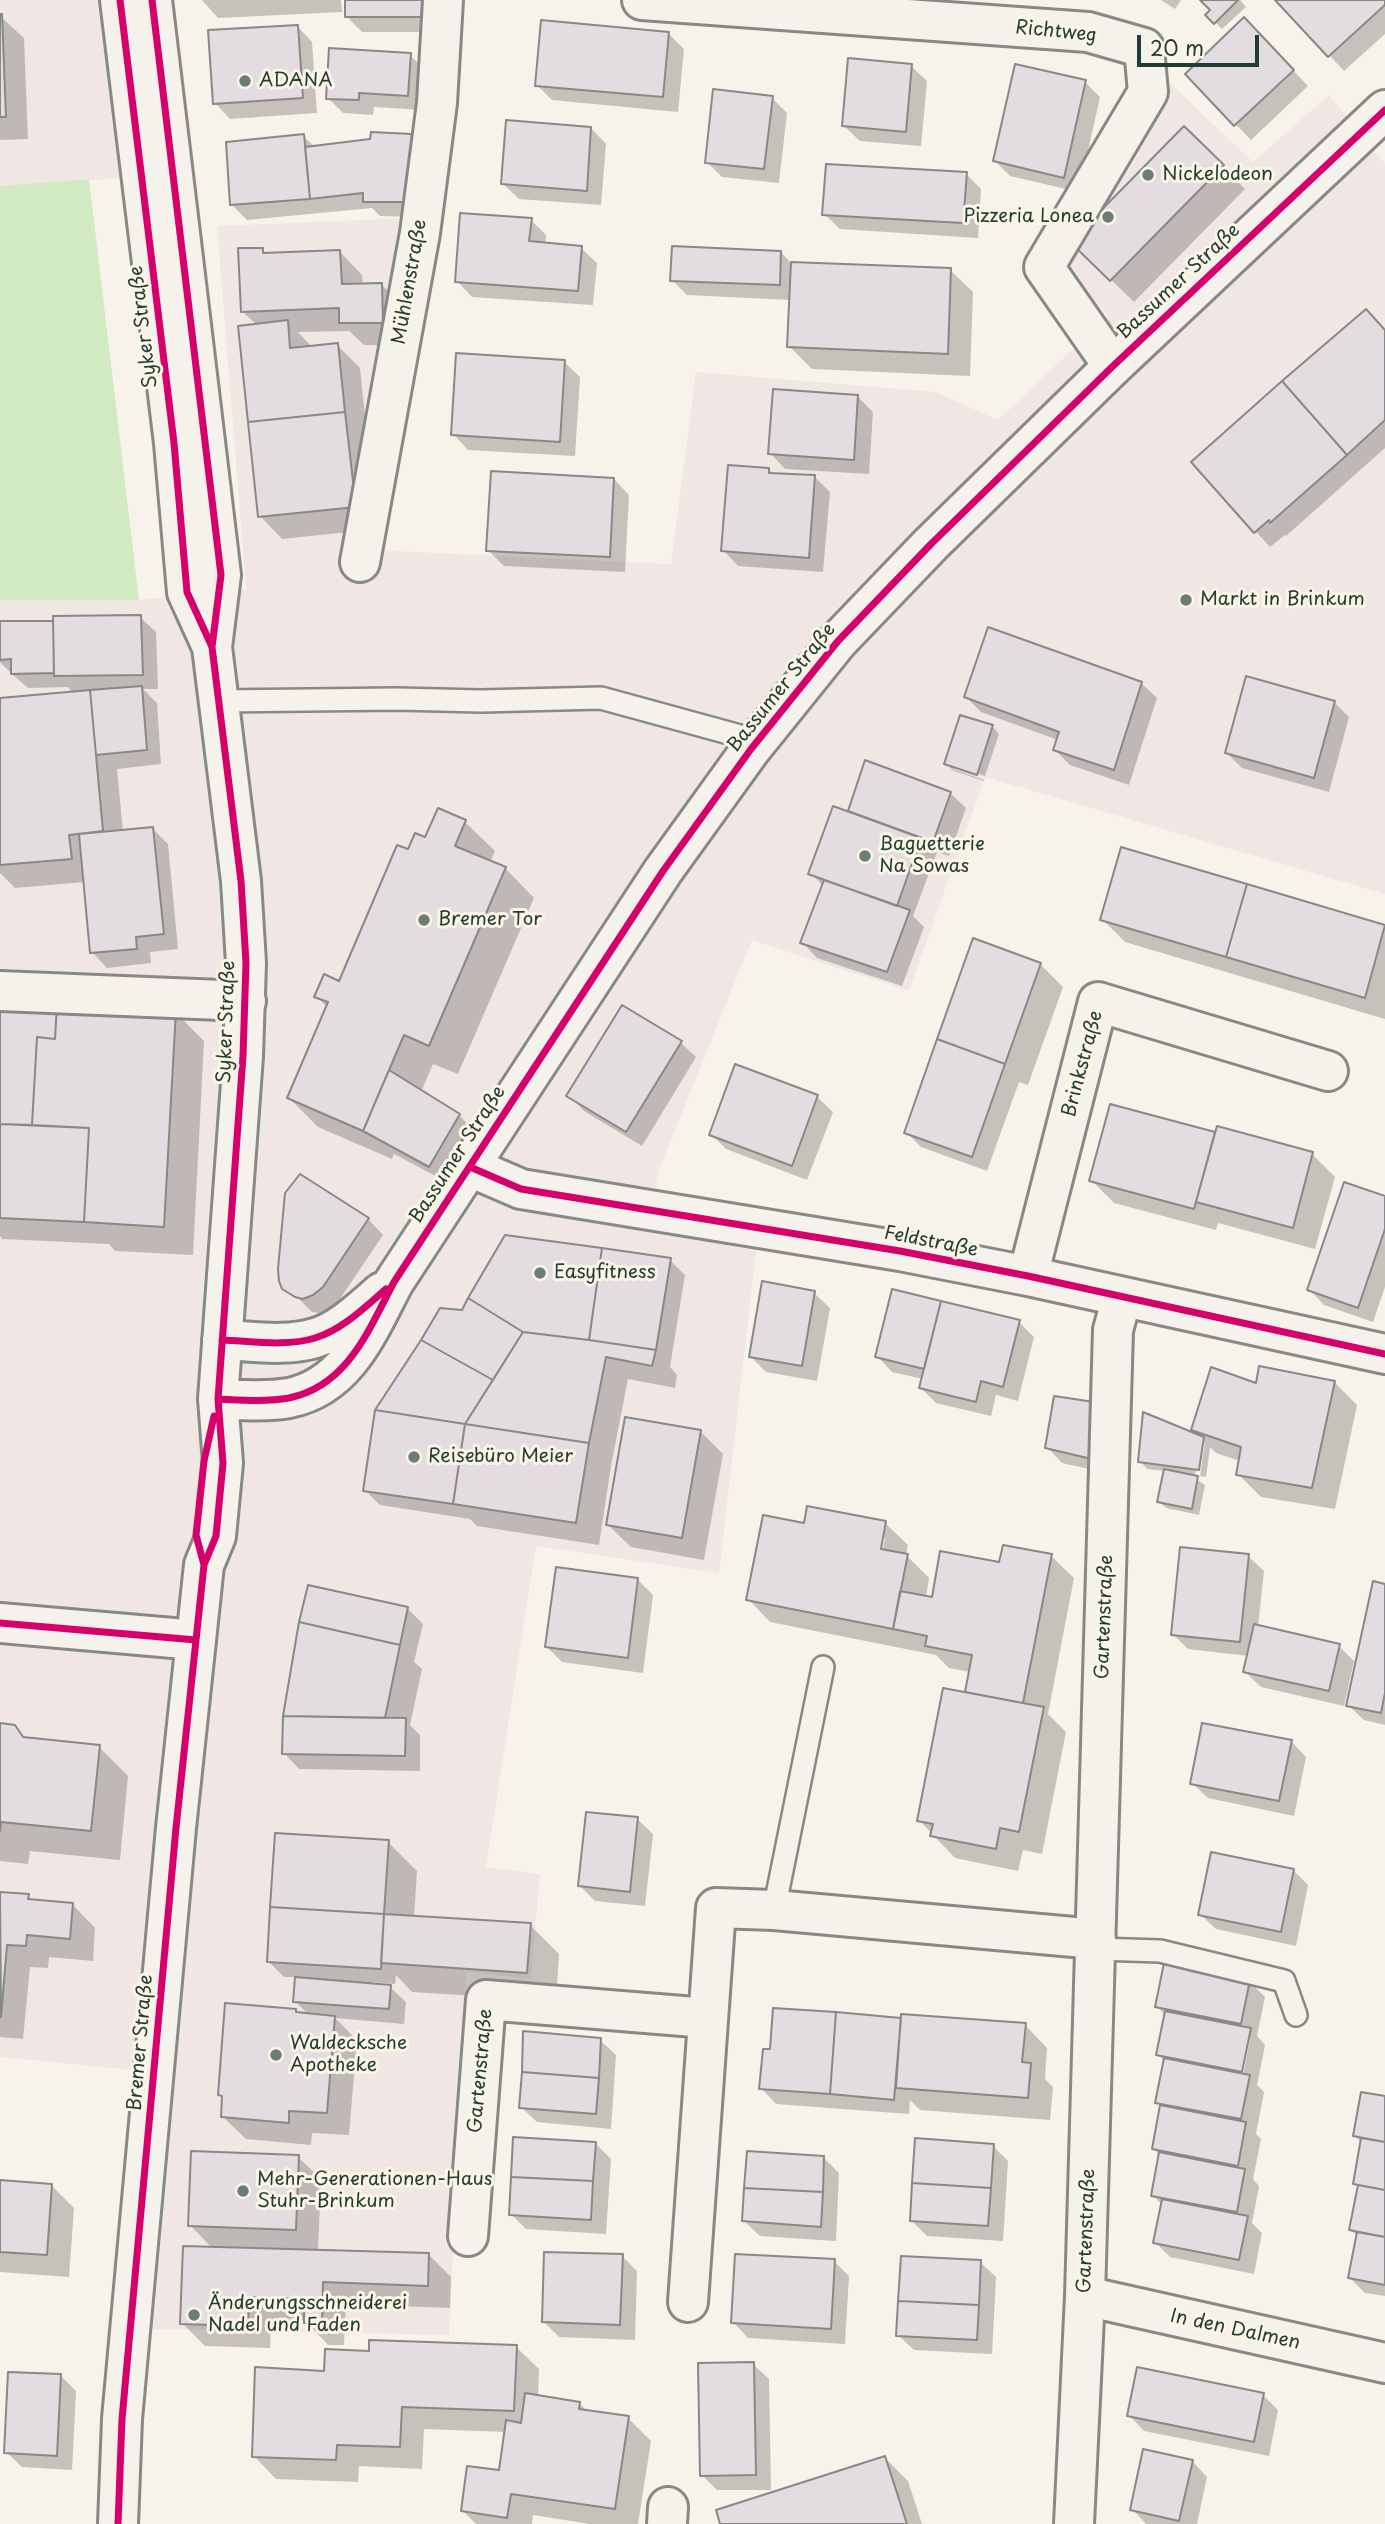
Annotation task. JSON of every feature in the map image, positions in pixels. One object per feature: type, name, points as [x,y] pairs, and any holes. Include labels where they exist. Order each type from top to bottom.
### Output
[{"type":"street","name":"Syker Straße","points":[[120,0],[174,443],[187,592],[212,647]]},
{"type":"street","name":"Syker Straße","points":[[152,0],[221,575],[212,647],[245,928],[246,1001],[218,1399]]},
{"type":"street","name":"Mühlenstraße","points":[[360,562],[420,233],[437,103],[443,0]]},
{"type":"street","name":"Richtweg","points":[[642,0],[1088,32],[1144,48],[1148,92],[1044,267],[1113,366]]},
{"type":"street","name":"Bassumer Straße","points":[[218,1399],[288,1398],[311,1391],[347,1365],[363,1342],[394,1282],[663,871],[758,741],[838,641],[931,544],[1113,366],[1385,110]]},
{"type":"street","points":[[15,991],[246,1001]]},
{"type":"street","name":"Brinkstraße","points":[[1028,1276],[1098,1002],[1328,1071]]},
{"type":"street","name":"Feldstraße","points":[[470,1167],[521,1189],[900,1251],[1028,1276],[1385,1354]]},
{"type":"street","name":"Bassumer Straße","points":[[222,1340],[291,1342],[315,1338],[360,1311],[394,1282]]},
{"type":"street","name":"Gartenstraße","points":[[1074,2524],[1085,2297],[1113,1330],[1122,1297]]},
{"type":"street","name":"Bremer Straße","points":[[118,2524],[122,2419],[176,1828],[204,1565],[216,1536],[223,1463],[218,1399]]},
{"type":"street","points":[[0,1623],[196,1640]]},
{"type":"street","points":[[688,2302],[716,1909],[774,1910],[1096,1944]]},
{"type":"street","name":"Gartenstraße","points":[[468,2236],[486,2000],[707,2018]]},
{"type":"street","name":"In den Dalmen","points":[[1085,2297],[1385,2363]]},
{"type":"lane","points":[[219,701],[601,698],[758,741]]},
{"type":"lane","points":[[774,1910],[823,1667]]},
{"type":"lane","points":[[1096,1944],[1160,1951],[1284,1981],[1296,2015]]},
{"type":"shaded area","points":[[0,0],[164,0],[184,174],[0,186]]},
{"type":"shaded area","points":[[1170,83],[1253,162],[1329,95],[1385,164],[1385,894],[985,777],[909,991],[752,940],[660,1167],[647,1228],[756,1251],[719,1573],[536,1546],[486,1867],[540,1874],[531,1979],[466,1972],[449,2335],[150,2329],[174,2074],[0,2057],[0,600],[139,600],[246,589],[217,226],[409,218],[353,549],[671,564],[696,372],[936,392],[998,420],[1108,316],[1054,255]]},
{"type":"green space","points":[[89,179],[139,600],[0,600],[0,186]]},
{"type":"building","points":[[345,0],[425,0],[425,17],[345,17]]},
{"type":"building","points":[[1200,0],[1238,0],[1214,24],[1205,15],[1210,10]]},
{"type":"building","points":[[1275,0],[1385,0],[1385,5],[1328,57]]},
{"type":"building","points":[[2,14],[6,117],[0,117]]},
{"type":"building","points":[[1244,17],[1294,70],[1234,126],[1185,74]]},
{"type":"building","points":[[541,20],[669,32],[663,97],[535,86]]},
{"type":"building","points":[[298,25],[303,98],[213,104],[208,30]]},
{"type":"building","points":[[329,48],[411,53],[408,96],[359,93],[359,100],[326,99]]},
{"type":"building","points":[[848,58],[912,64],[906,132],[842,126]]},
{"type":"building","points":[[1015,64],[1086,80],[1064,178],[993,161]]},
{"type":"building","points":[[713,89],[773,96],[764,169],[705,163]]},
{"type":"building","points":[[506,120],[591,127],[587,191],[501,184]]},
{"type":"building","points":[[1184,126],[1224,165],[1110,281],[1070,242]]},
{"type":"building","points":[[371,132],[412,134],[406,202],[363,202],[363,193],[310,199],[305,147],[370,139]]},
{"type":"building","points":[[304,134],[310,199],[230,205],[226,142]]},
{"type":"building","points":[[826,164],[967,172],[963,223],[822,215]]},
{"type":"building","points":[[460,213],[532,218],[529,241],[582,246],[578,291],[455,282]]},
{"type":"building","points":[[672,246],[781,251],[780,285],[670,281]]},
{"type":"building","points":[[238,248],[263,248],[263,253],[340,250],[342,284],[382,283],[383,323],[339,323],[339,308],[241,312]]},
{"type":"building","points":[[791,262],[951,268],[948,354],[787,347]]},
{"type":"building","points":[[1366,309],[1385,330],[1385,420],[1347,455],[1282,381]]},
{"type":"building","points":[[288,320],[290,348],[338,343],[345,412],[248,422],[238,326]]},
{"type":"building","points":[[456,353],[565,360],[560,442],[451,435]]},
{"type":"building","points":[[1282,381],[1347,455],[1270,523],[1269,520],[1254,533],[1191,462]]},
{"type":"building","points":[[773,389],[858,395],[854,460],[768,454]]},
{"type":"building","points":[[345,412],[356,507],[258,517],[248,422]]},
{"type":"building","points":[[728,465],[769,468],[769,473],[815,475],[809,558],[721,551]]},
{"type":"building","points":[[491,471],[614,478],[610,557],[486,551]]},
{"type":"building","points":[[141,615],[143,675],[54,676],[53,616]]},
{"type":"building","points":[[0,621],[53,621],[54,673],[11,674],[11,659],[0,660]]},
{"type":"building","points":[[988,627],[1142,682],[1114,770],[1053,750],[1059,732],[964,697]]},
{"type":"building","points":[[1246,676],[1335,701],[1314,778],[1225,753]]},
{"type":"building","points":[[142,686],[147,750],[96,755],[90,690]]},
{"type":"building","points":[[90,690],[103,831],[69,835],[72,859],[0,865],[0,698]]},
{"type":"building","points":[[960,715],[993,725],[977,775],[944,764]]},
{"type":"building","points":[[865,760],[951,792],[933,842],[848,811]]},
{"type":"building","name":"Baguetterie Na Sowas","points":[[833,806],[921,838],[897,906],[808,874]]},
{"type":"building","name":"Bremer Tor","points":[[438,808],[466,820],[455,846],[506,867],[429,1046],[404,1035],[363,1131],[287,1098],[328,1002],[314,997],[324,974],[339,981],[397,845],[408,849],[415,833],[425,837]]},
{"type":"building","points":[[153,827],[164,934],[136,937],[137,949],[90,953],[79,834]]},
{"type":"building","points":[[1121,847],[1247,884],[1226,957],[1100,920]]},
{"type":"building","points":[[824,880],[910,910],[887,972],[800,943]]},
{"type":"building","points":[[1247,884],[1385,925],[1365,998],[1226,957]]},
{"type":"building","points":[[973,938],[1041,963],[1005,1064],[937,1039]]},
{"type":"building","points":[[0,1001],[57,1004],[55,1039],[37,1037],[32,1125],[0,1124]]},
{"type":"building","points":[[57,1004],[176,1010],[164,1227],[84,1222],[89,1128],[32,1125],[37,1037],[55,1039]]},
{"type":"building","points":[[622,1005],[682,1041],[626,1132],[566,1096]]},
{"type":"building","points":[[937,1039],[1005,1064],[972,1157],[904,1133]]},
{"type":"building","points":[[735,1064],[818,1095],[792,1166],[709,1135]]},
{"type":"building","points":[[389,1070],[460,1114],[429,1167],[363,1131]]},
{"type":"building","points":[[1110,1104],[1215,1132],[1194,1209],[1089,1181]]},
{"type":"building","points":[[0,1124],[89,1128],[84,1222],[0,1218]]},
{"type":"building","points":[[1217,1126],[1313,1152],[1293,1228],[1196,1202]]},
{"type":"building","points":[[300,1174],[369,1218],[323,1287],[303,1299],[282,1289],[278,1269],[285,1193]]},
{"type":"building","points":[[1344,1182],[1385,1196],[1385,1229],[1358,1308],[1307,1290]]},
{"type":"building","name":"Easyfitness","points":[[505,1235],[602,1248],[589,1340],[523,1332],[468,1298]]},
{"type":"building","points":[[602,1248],[671,1258],[656,1350],[589,1340]]},
{"type":"building","points":[[762,1281],[815,1291],[802,1366],[749,1357]]},
{"type":"building","points":[[892,1289],[941,1301],[924,1369],[875,1357]]},
{"type":"building","points":[[468,1298],[523,1332],[493,1380],[421,1340],[440,1308],[462,1310]]},
{"type":"building","points":[[941,1301],[1020,1320],[1003,1387],[981,1381],[976,1402],[919,1388]]},
{"type":"building","points":[[523,1332],[656,1350],[652,1366],[606,1357],[589,1443],[465,1424]]},
{"type":"building","points":[[421,1340],[493,1380],[465,1424],[375,1410]]},
{"type":"building","points":[[1259,1366],[1335,1381],[1312,1488],[1236,1475],[1241,1447],[1191,1430],[1211,1367],[1256,1383]]},
{"type":"building","points":[[1054,1396],[1094,1402],[1096,1460],[1045,1448]]},
{"type":"building","name":"Reisebüro Meier","points":[[375,1410],[465,1424],[453,1504],[363,1491]]},
{"type":"building","points":[[1143,1412],[1204,1437],[1199,1470],[1138,1462]]},
{"type":"building","points":[[625,1417],[701,1430],[682,1538],[606,1525]]},
{"type":"building","points":[[465,1424],[589,1443],[576,1523],[453,1504]]},
{"type":"building","points":[[1164,1469],[1198,1476],[1192,1509],[1157,1502]]},
{"type":"building","points":[[807,1506],[886,1521],[881,1549],[908,1554],[893,1629],[746,1600],[763,1515],[804,1523]]},
{"type":"building","points":[[1003,1545],[1052,1554],[1023,1703],[965,1692],[972,1655],[925,1646],[927,1636],[893,1629],[900,1591],[932,1597],[940,1551],[999,1562]]},
{"type":"building","points":[[1180,1547],[1249,1554],[1240,1642],[1171,1635]]},
{"type":"building","points":[[556,1567],[638,1578],[628,1658],[545,1647]]},
{"type":"building","points":[[1373,1581],[1385,1584],[1385,1693],[1381,1713],[1346,1706]]},
{"type":"building","points":[[308,1585],[408,1607],[400,1645],[299,1622]]},
{"type":"building","points":[[299,1622],[400,1645],[385,1718],[283,1716]]},
{"type":"building","points":[[1254,1624],[1340,1644],[1329,1691],[1243,1672]]},
{"type":"building","points":[[943,1688],[1044,1707],[1019,1832],[1000,1828],[996,1849],[930,1836],[933,1824],[917,1821]]},
{"type":"building","points":[[283,1716],[406,1718],[405,1756],[282,1754]]},
{"type":"building","points":[[0,1723],[15,1725],[23,1737],[100,1745],[91,1831],[1,1822],[0,1831]]},
{"type":"building","points":[[1202,1723],[1292,1740],[1279,1801],[1190,1784]]},
{"type":"building","points":[[586,1812],[638,1817],[630,1892],[578,1886]]},
{"type":"building","points":[[275,1833],[389,1840],[384,1914],[270,1907]]},
{"type":"building","points":[[1211,1852],[1294,1869],[1281,1932],[1198,1915]]},
{"type":"building","points":[[0,1892],[29,1894],[28,1899],[73,1903],[70,1939],[27,1935],[26,1946],[7,1945],[1,2017]]},
{"type":"building","points":[[270,1907],[384,1914],[381,1969],[267,1962]]},
{"type":"building","points":[[384,1914],[531,1923],[527,1973],[381,1963]]},
{"type":"building","points":[[1164,1963],[1250,1980],[1241,2024],[1155,2007]]},
{"type":"building","points":[[295,1977],[391,1985],[389,2009],[293,2002]]},
{"type":"building","name":"Waldecksche Apotheke","points":[[225,2003],[296,2009],[296,2012],[335,2016],[327,2113],[289,2111],[289,2123],[221,2117],[222,2096],[218,2095]]},
{"type":"building","points":[[773,2008],[836,2012],[830,2094],[759,2089],[763,2049],[770,2049]]},
{"type":"building","points":[[1165,2011],[1251,2028],[1242,2072],[1156,2055]]},
{"type":"building","points":[[836,2012],[901,2018],[894,2100],[830,2094]]},
{"type":"building","points":[[901,2014],[1026,2023],[1022,2062],[1031,2063],[1028,2098],[896,2088]]},
{"type":"building","points":[[523,2031],[601,2038],[599,2078],[522,2072]]},
{"type":"building","points":[[1164,2058],[1250,2075],[1241,2119],[1155,2103]]},
{"type":"building","points":[[522,2072],[599,2078],[596,2114],[519,2108]]},
{"type":"building","points":[[1361,2092],[1385,2096],[1385,2142],[1353,2136]]},
{"type":"building","points":[[1160,2105],[1246,2122],[1238,2166],[1152,2149]]},
{"type":"building","points":[[513,2137],[596,2142],[593,2181],[511,2177]]},
{"type":"building","points":[[915,2138],[994,2144],[991,2188],[912,2183]]},
{"type":"building","points":[[1361,2138],[1385,2142],[1385,2190],[1353,2184]]},
{"type":"building","name":"Mehr-Generationen-Haus Stuhr-Brinkum","points":[[191,2151],[299,2155],[296,2230],[188,2226]]},
{"type":"building","points":[[747,2151],[824,2156],[823,2192],[744,2188]]},
{"type":"building","points":[[1159,2152],[1245,2169],[1237,2212],[1151,2196]]},
{"type":"building","points":[[511,2177],[593,2181],[591,2220],[509,2215]]},
{"type":"building","points":[[0,2180],[52,2184],[47,2255],[0,2252]]},
{"type":"building","points":[[912,2183],[991,2188],[988,2226],[910,2221]]},
{"type":"building","points":[[1358,2185],[1385,2190],[1385,2237],[1349,2230]]},
{"type":"building","points":[[744,2188],[823,2192],[821,2227],[742,2221]]},
{"type":"building","points":[[1162,2199],[1248,2216],[1239,2260],[1153,2243]]},
{"type":"building","points":[[1357,2232],[1385,2237],[1385,2285],[1348,2278]]},
{"type":"building","points":[[183,2246],[429,2253],[428,2286],[323,2282],[322,2323],[304,2323],[304,2299],[249,2297],[248,2326],[180,2324]]},
{"type":"building","points":[[544,2252],[623,2254],[620,2325],[542,2322]]},
{"type":"building","points":[[735,2254],[835,2259],[831,2329],[731,2323]]},
{"type":"building","points":[[901,2256],[981,2260],[979,2305],[898,2301]]},
{"type":"building","points":[[898,2301],[979,2305],[977,2340],[896,2336]]},
{"type":"building","points":[[369,2340],[517,2345],[514,2411],[402,2407],[400,2447],[337,2445],[336,2460],[252,2457],[255,2367],[324,2371],[325,2349],[369,2351]]},
{"type":"building","points":[[754,2362],[756,2475],[700,2476],[698,2363]]},
{"type":"building","points":[[1137,2367],[1264,2393],[1254,2442],[1127,2416]]},
{"type":"building","points":[[8,2372],[61,2374],[57,2456],[4,2453]]},
{"type":"building","points":[[525,2393],[580,2402],[579,2409],[629,2416],[615,2509],[511,2494],[507,2518],[461,2511],[467,2466],[499,2470],[506,2420],[521,2423]]},
{"type":"building","points":[[1143,2449],[1193,2460],[1179,2521],[1130,2510]]},
{"type":"building","points":[[885,2456],[907,2524],[720,2524],[716,2510]]},
{"type":"cycle path","points":[[120,0],[174,443],[187,592],[212,647]]},
{"type":"cycle path","points":[[118,2524],[122,2419],[176,1828],[204,1565],[216,1536],[223,1463],[218,1399],[243,1056],[246,963],[241,881],[212,647],[221,575],[152,0]]},
{"type":"cycle path","points":[[218,1399],[289,1398],[327,1381],[342,1368],[365,1336],[394,1282],[663,871],[751,749],[838,641],[931,544],[1113,366],[1385,110]]},
{"type":"cycle path","points":[[470,1167],[521,1189],[900,1251],[1028,1276],[1385,1354]]},
{"type":"cycle path","points":[[222,1340],[280,1343],[315,1338],[344,1324],[386,1289]]},
{"type":"cycle path","points":[[204,1565],[196,1535],[204,1461],[214,1416]]},
{"type":"cycle path","points":[[0,1623],[196,1640]]},
{"type":"place","name":"ADANA","points":[[245,81]]},
{"type":"place","name":"Nickelodeon","points":[[1148,175]]},
{"type":"place","name":"Pizzeria Lonea","points":[[1108,217]]},
{"type":"place","name":"Markt in Brinkum","points":[[1186,600]]},
{"type":"place","name":"Baguetterie Na Sowas","points":[[865,856]]},
{"type":"place","name":"Bremer Tor","points":[[424,920]]},
{"type":"place","name":"Easyfitness","points":[[540,1273]]},
{"type":"place","name":"Reisebüro Meier","points":[[414,1457]]},
{"type":"place","name":"Waldecksche Apotheke","points":[[276,2055]]},
{"type":"place","name":"Mehr-Generationen-Haus Stuhr-Brinkum","points":[[243,2191]]},
{"type":"place","name":"Änderungsschneiderei Nadel und Faden","points":[[194,2315]]}]
